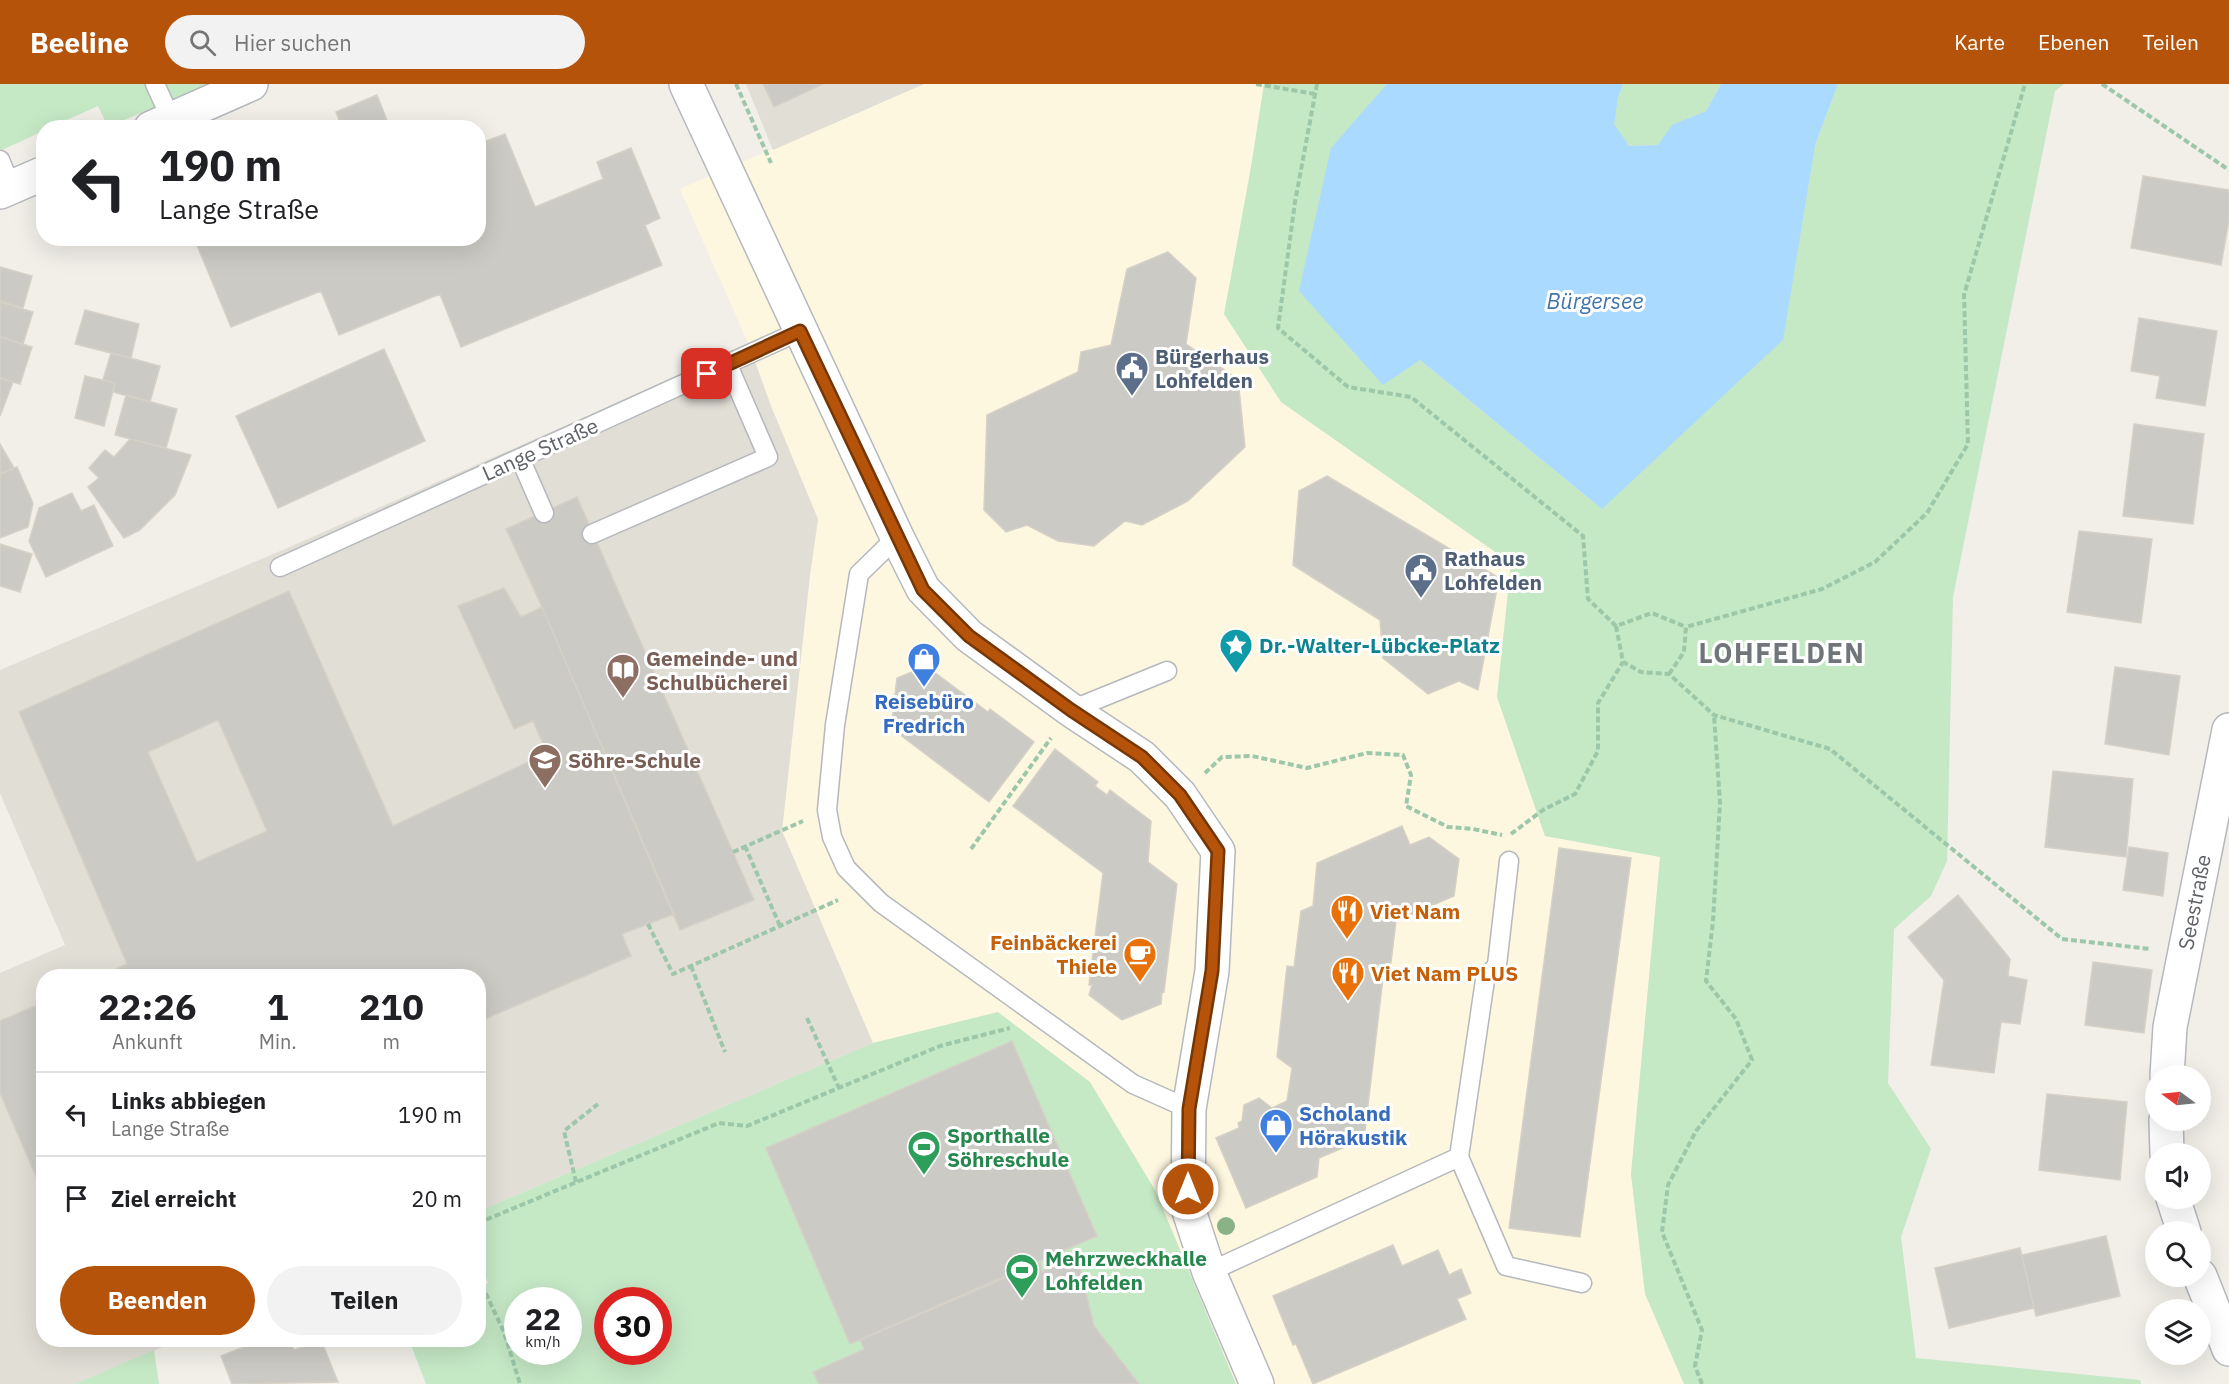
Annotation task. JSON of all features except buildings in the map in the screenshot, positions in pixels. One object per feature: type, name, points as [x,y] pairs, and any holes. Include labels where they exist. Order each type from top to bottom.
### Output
[{"type":"street","points":[[168,120],[251,84]]},
{"type":"street","points":[[686,84],[923,590],[969,636],[1071,710],[1142,757],[1180,795],[1218,851],[1212,971],[1189,1109],[1188,1208],[1209,1272],[1257,1384]]},
{"type":"street","points":[[4,180],[36,174]]},
{"type":"street","name":"Seestraße","points":[[2168,1065],[2170,1027],[2229,730]]},
{"type":"street","points":[[2204,1287],[2229,1349]]},
{"type":"lane","points":[[155,84],[161,120]]},
{"type":"lane","name":"Lange Straße","points":[[280,567],[800,331]]},
{"type":"lane","points":[[592,534],[768,457],[728,365]]},
{"type":"lane","points":[[520,458],[544,513]]},
{"type":"lane","points":[[897,537],[859,574],[836,725],[827,810],[832,837],[846,868],[880,903],[1133,1084],[1189,1109]]},
{"type":"lane","points":[[1071,710],[1167,671]]},
{"type":"lane","points":[[1509,861],[1497,965],[1485,980],[1459,1157],[1506,1266],[1582,1283]]},
{"type":"lane","points":[[1209,1272],[1459,1157]]},
{"type":"path","points":[[736,84],[771,163]]},
{"type":"path","points":[[1256,84],[1315,94]]},
{"type":"path","points":[[1180,795],[1222,757],[1252,756],[1307,768],[1367,753],[1403,755],[1412,775],[1406,806],[1448,827],[1473,828],[1508,836],[1543,810],[1575,794],[1598,751],[1598,703],[1623,662],[1616,626],[1588,599],[1583,536],[1411,397],[1348,387],[1278,328],[1295,202],[1317,84]]},
{"type":"path","points":[[1616,626],[1652,613],[1686,627],[1822,589],[1875,562],[1927,513],[1968,444],[1964,296],[2025,84]]},
{"type":"path","points":[[2102,84],[2229,170]]},
{"type":"path","points":[[1669,674],[1684,652],[1686,627]]},
{"type":"path","points":[[1623,662],[1641,672],[1669,674],[1714,715],[1830,749],[2062,939],[2184,953]]},
{"type":"path","points":[[971,849],[1071,710]]},
{"type":"path","points":[[1702,1384],[1695,1366],[1702,1330],[1662,1232],[1668,1185],[1696,1131],[1752,1060],[1736,1019],[1707,981],[1720,803],[1714,715]]},
{"type":"path","points":[[733,852],[827,810]]},
{"type":"path","points":[[745,846],[780,926]]},
{"type":"path","points":[[648,924],[673,974],[865,888]]},
{"type":"path","points":[[691,966],[725,1052]]},
{"type":"path","points":[[807,1018],[838,1088]]},
{"type":"path","points":[[486,1220],[719,1123],[747,1126],[940,1046],[979,1036]]},
{"type":"path","points":[[576,1182],[564,1131],[598,1104]]},
{"type":"path","points":[[486,1294],[504,1332],[520,1384]]},
{"type":"shaded area","points":[[746,84],[924,84],[773,150]]},
{"type":"shaded area","points":[[924,84],[1264,84],[1251,167],[1281,402],[1511,563],[1497,697],[1545,836],[1660,857],[1631,1174],[1645,1294],[1684,1384],[1236,1384],[1155,1190],[998,1012],[873,1043],[782,831],[818,519],[771,406],[749,345],[680,189]]},
{"type":"shaded area","name":"Söhre-Schule","points":[[749,345],[771,406],[818,519],[782,831],[873,1043],[486,1208],[486,969],[36,969],[36,1347],[162,1347],[75,1384],[0,1384],[0,973],[65,945],[0,793],[0,670],[285,549]]},
{"type":"green space","points":[[0,84],[208,84],[124,120],[105,120],[98,106],[67,120],[36,120],[36,134],[0,151]]},
{"type":"green space","points":[[1264,84],[1387,84],[1383,384],[1420,360],[1602,509],[1815,145],[1838,84],[2064,84],[2055,91],[1953,597],[1947,861],[1931,896],[1894,929],[1888,1083],[1931,1149],[1901,1237],[1916,1358],[2140,1380],[2141,1384],[1684,1384],[1645,1294],[1631,1174],[1660,857],[1545,836],[1497,697],[1511,563],[1281,402],[1224,314]]},
{"type":"green space","points":[[1623,84],[1721,84],[1706,111],[1673,125],[1658,145],[1629,146],[1613,124]]},
{"type":"green space","points":[[998,1012],[1090,1082],[1155,1190],[1236,1384],[426,1384],[412,1347],[486,1347],[486,1284],[488,1283],[486,1278],[486,1208],[873,1043]]},
{"type":"green space","points":[[154,1350],[159,1384],[75,1384]]},
{"type":"water","name":"Bürgersee","points":[[1387,84],[1623,84],[1618,98],[1614,124],[1629,146],[1658,145],[1672,125],[1706,111],[1721,84],[1838,84],[1815,145],[1783,340],[1602,509],[1420,360],[1383,385],[1299,291],[1331,148]]},
{"type":"place","name":"Bürgerhaus Lohfelden","points":[[1132,397]]},
{"type":"place","name":"Rathaus Lohfelden","points":[[1421,599]]},
{"type":"place","name":"Dr.-Walter-Lübcke-Platz","points":[[1236,674]]},
{"type":"place","name":"Reisebüro Fredrich","points":[[924,688]]},
{"type":"place","name":"Gemeinde- und Schulbücherei","points":[[623,699]]},
{"type":"place","name":"Söhre-Schule","points":[[545,789]]},
{"type":"place","name":"Viet Nam","points":[[1347,940]]},
{"type":"place","name":"Feinbäckerei Thiele","points":[[1140,983]]},
{"type":"place","name":"Viet Nam PLUS","points":[[1348,1002]]},
{"type":"place","name":"Scholand Hörakustik","points":[[1276,1154]]},
{"type":"place","name":"Sporthalle Söhreschule","points":[[924,1176]]},
{"type":"place","name":"Mehrzweckhalle Lohfelden","points":[[1022,1299]]},
{"type":"district","name":"LOHFELDEN","points":[[1782,652]]},
{"type":"route","points":[[707,374],[800,331],[923,590],[969,636],[1071,710],[1142,757],[1180,795],[1218,851],[1212,971],[1189,1109],[1188,1189]]}]
